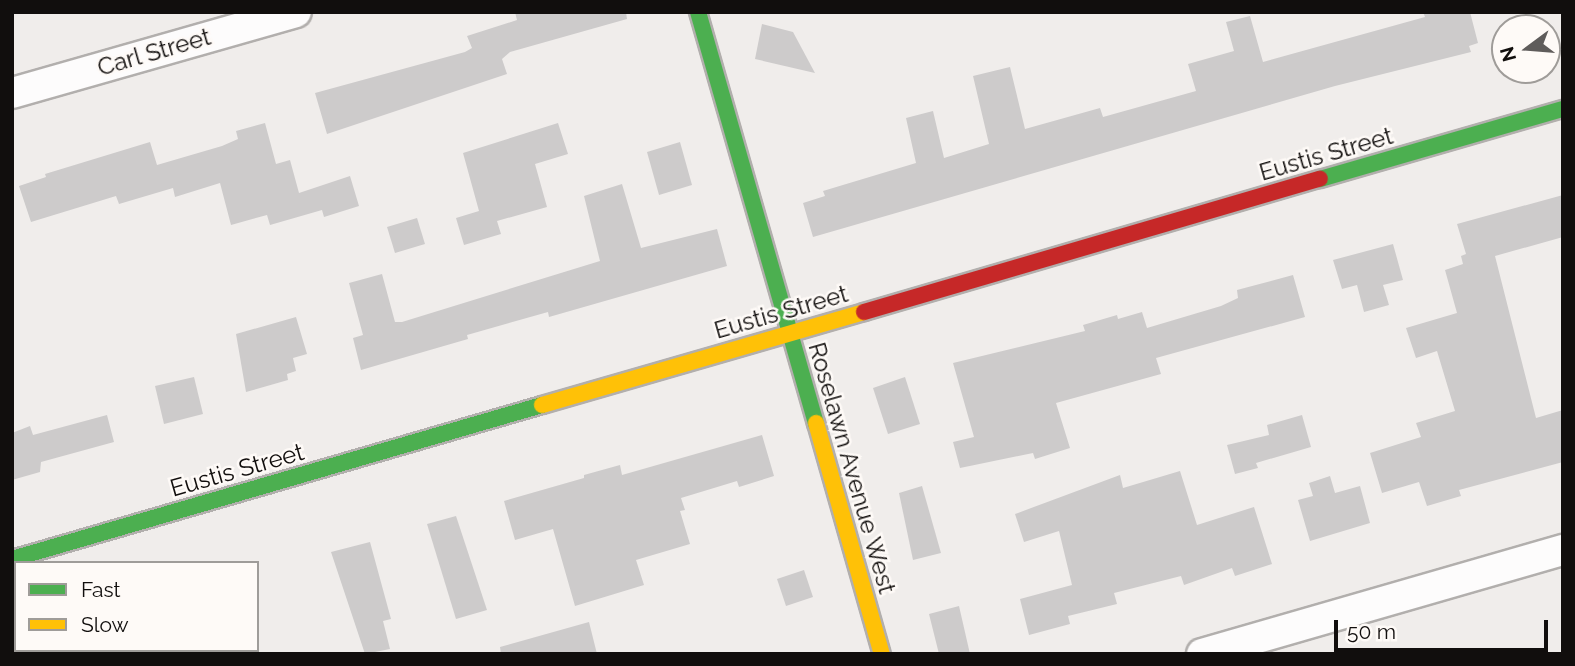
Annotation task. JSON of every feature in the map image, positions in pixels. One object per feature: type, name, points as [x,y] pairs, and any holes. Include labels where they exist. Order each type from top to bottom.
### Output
[{"type":"street","name":"Carl Street","points":[[12,93],[296,12]]},
{"type":"street","name":"Roselawn Avenue West","points":[[698,12],[882,654]]},
{"type":"street","name":"Eustis Street","points":[[12,559],[1563,109]]},
{"type":"street","points":[[1202,654],[1563,550]]},
{"type":"building","points":[[515,12],[626,12],[627,19],[510,52],[502,59],[507,74],[327,134],[315,93],[465,52],[472,48],[467,36],[517,20]]},
{"type":"building","points":[[1423,12],[1470,12],[1478,43],[1469,46],[1471,52],[1335,86],[813,237],[803,203],[825,196],[823,191],[916,163],[906,118],[933,111],[944,158],[989,144],[973,76],[1010,67],[1025,129],[1100,108],[1103,117],[1196,91],[1188,64],[1234,51],[1226,22],[1250,16],[1263,62],[1425,17]]},
{"type":"building","points":[[762,24],[793,32],[815,73],[755,59]]},
{"type":"building","points":[[265,123],[276,164],[290,160],[299,193],[350,176],[359,206],[324,217],[322,210],[270,225],[267,215],[231,225],[220,183],[175,197],[173,188],[119,204],[116,196],[31,222],[19,186],[46,177],[45,174],[150,142],[157,165],[222,146],[238,139],[236,131]]},
{"type":"building","points":[[558,123],[568,154],[535,164],[547,207],[497,221],[501,234],[464,245],[456,218],[479,211],[463,153]]},
{"type":"building","points":[[680,142],[692,185],[659,195],[647,152]]},
{"type":"building","points":[[622,184],[641,248],[717,229],[727,266],[549,317],[548,312],[467,335],[468,339],[361,370],[353,338],[363,335],[349,283],[382,274],[395,322],[402,322],[600,261],[584,196]]},
{"type":"building","points":[[1563,195],[1563,237],[1495,256],[1536,418],[1563,410],[1563,462],[1459,490],[1461,496],[1427,506],[1419,482],[1382,493],[1370,453],[1421,437],[1416,423],[1455,411],[1437,351],[1416,358],[1406,328],[1457,313],[1445,270],[1463,264],[1461,256],[1466,254],[1457,224]]},
{"type":"building","points":[[417,218],[425,244],[395,253],[387,227]]},
{"type":"building","points":[[1393,244],[1403,280],[1383,285],[1389,305],[1364,312],[1357,285],[1342,289],[1333,260]]},
{"type":"building","points":[[1293,275],[1305,317],[1156,358],[1161,374],[1056,403],[1070,448],[1035,459],[1033,453],[960,468],[953,442],[974,437],[953,363],[1085,331],[1083,325],[1117,315],[1118,319],[1142,312],[1147,328],[1221,306],[1238,298],[1237,290]]},
{"type":"building","points":[[296,317],[307,354],[293,358],[296,371],[287,374],[288,380],[246,392],[236,334]]},
{"type":"building","points":[[194,377],[203,414],[164,424],[155,386]]},
{"type":"building","points":[[905,377],[920,424],[888,434],[873,388]]},
{"type":"building","points":[[107,415],[114,442],[41,462],[40,472],[12,480],[12,433],[30,426],[33,435]]},
{"type":"building","points":[[1302,415],[1311,447],[1256,463],[1258,468],[1235,474],[1227,445],[1269,435],[1267,425]]},
{"type":"building","points":[[762,435],[774,476],[739,487],[737,481],[681,498],[685,510],[680,511],[690,544],[636,560],[644,585],[575,606],[553,529],[515,540],[504,501],[620,465],[622,475]]},
{"type":"building","points":[[1180,471],[1197,525],[1254,507],[1272,564],[1235,576],[1232,568],[1184,585],[1181,576],[1114,593],[1117,604],[1068,616],[1070,624],[1029,635],[1020,599],[1072,585],[1059,531],[1024,542],[1015,514],[1120,475],[1123,488]]},
{"type":"building","points":[[1330,476],[1335,493],[1360,486],[1370,523],[1310,541],[1298,500],[1313,496],[1309,483]]},
{"type":"building","points":[[922,486],[941,553],[913,560],[899,493]]},
{"type":"building","points":[[456,516],[487,610],[456,619],[427,524]]},
{"type":"building","points":[[370,542],[391,619],[383,621],[390,649],[365,654],[331,552]]},
{"type":"building","points":[[804,570],[813,597],[786,606],[777,579]]},
{"type":"building","points":[[959,606],[970,654],[939,654],[929,614]]},
{"type":"building","points":[[589,622],[597,654],[501,654],[500,647]]},
{"type":"traffic: fast","points":[[698,12],[816,423]]},
{"type":"traffic: fast","points":[[1320,179],[1563,109]]},
{"type":"traffic: fast","points":[[12,559],[542,405]]},
{"type":"traffic: slow","points":[[542,405],[864,312]]},
{"type":"traffic: slow","points":[[816,423],[882,654]]},
{"type":"traffic: jam","points":[[864,312],[1320,179]]}]
